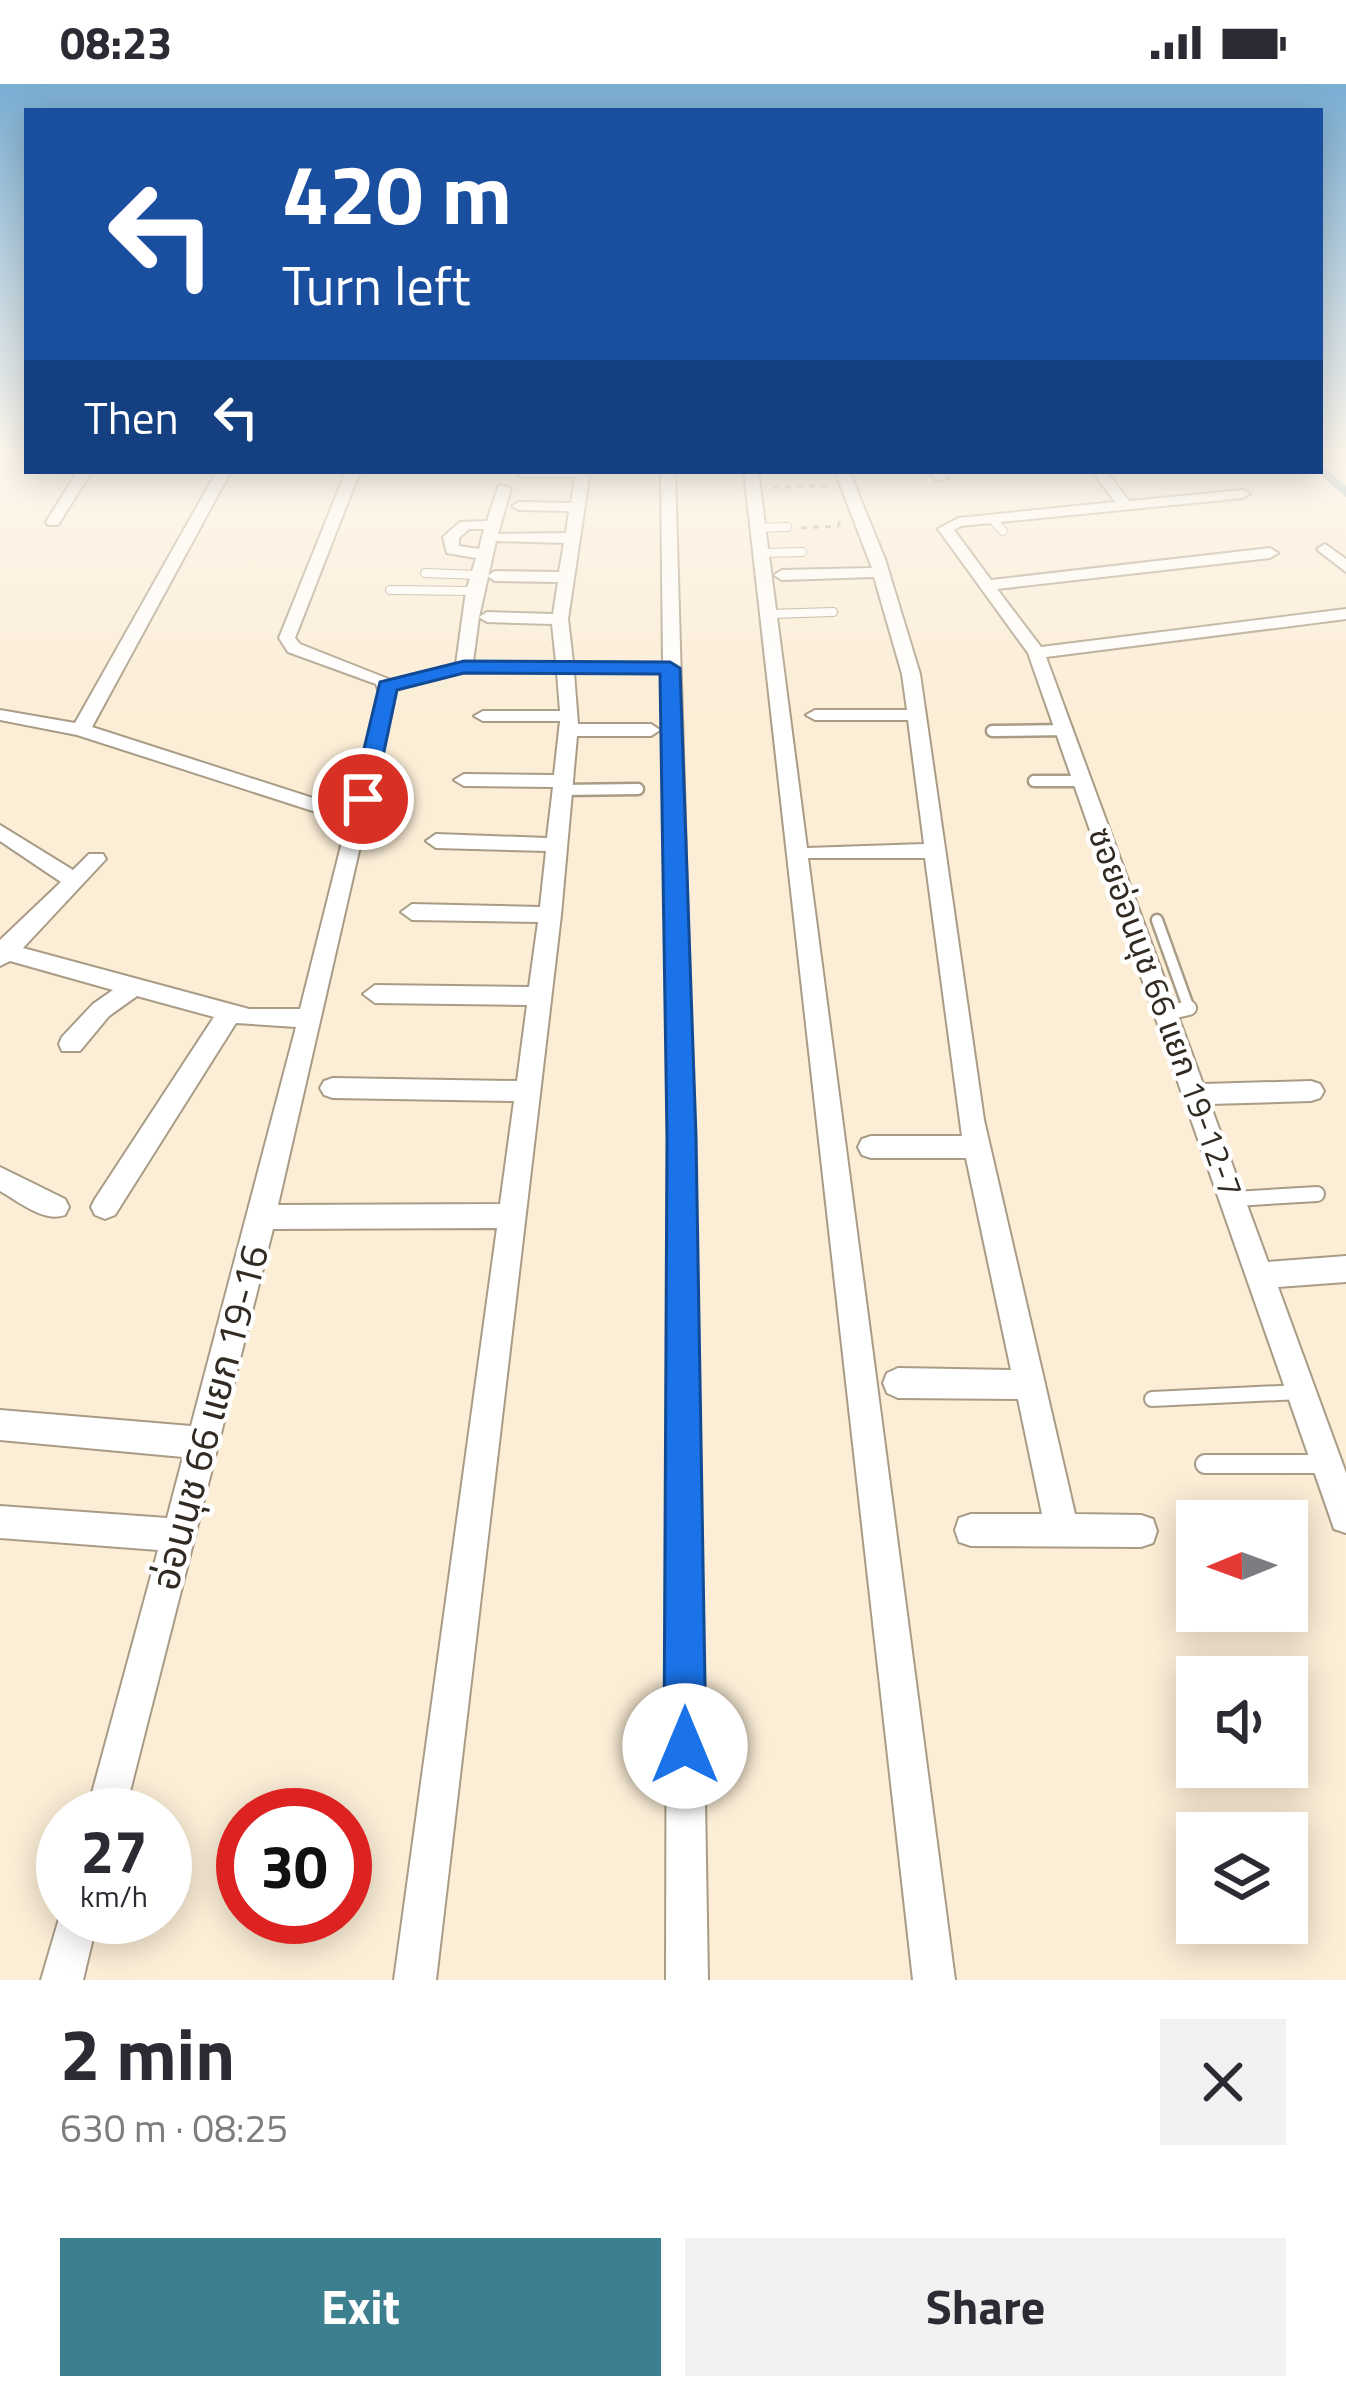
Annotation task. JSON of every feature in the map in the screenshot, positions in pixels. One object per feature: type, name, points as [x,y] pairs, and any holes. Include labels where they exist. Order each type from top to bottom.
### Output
[{"type":"street","points":[[81,730],[186,540]]},
{"type":"street","points":[[324,540],[288,629],[293,648],[387,686],[464,667],[670,668]]},
{"type":"street","points":[[451,540],[452,550],[483,554]]},
{"type":"street","points":[[464,667],[483,581],[483,554],[491,540]]},
{"type":"street","points":[[415,1980],[550,915],[569,723],[560,619],[570,540]]},
{"type":"street","points":[[669,540],[681,1137],[687,1980]]},
{"type":"street","points":[[769,540],[770,614],[934,1980]]},
{"type":"street","points":[[866,540],[911,674],[977,1147],[1062,1531]]},
{"type":"street","name":"ซอยอ่อนนุช 66 แยก 19-12-7","points":[[953,540],[1036,653],[1346,1517]]},
{"type":"street","points":[[1325,549],[1346,566]]},
{"type":"street","points":[[984,586],[1270,553]]},
{"type":"street","points":[[782,575],[880,572]]},
{"type":"street","points":[[483,581],[565,577]]},
{"type":"street","points":[[1036,653],[1346,614]]},
{"type":"street","points":[[487,617],[560,619]]},
{"type":"street","points":[[314,678],[331,662]]},
{"type":"street","name":"อ่อนนุช 66 แยก 19-16","points":[[112,1788],[262,1217],[387,686]]},
{"type":"street","points":[[0,715],[81,730],[360,809]]},
{"type":"street","points":[[815,715],[916,715]]},
{"type":"street","points":[[483,716],[651,730]]},
{"type":"street","points":[[464,780],[563,785]]},
{"type":"street","points":[[0,832],[75,881]]},
{"type":"street","points":[[436,841],[556,845]]},
{"type":"street","points":[[814,853],[935,851]]},
{"type":"street","points":[[2,953],[96,859]]},
{"type":"street","points":[[412,912],[550,915]]},
{"type":"street","points":[[2,953],[249,1018],[307,1018]]},
{"type":"street","points":[[71,1044],[101,1010],[132,988]]},
{"type":"street","points":[[376,994],[537,996]]},
{"type":"street","points":[[105,1207],[231,1011]]},
{"type":"street","points":[[333,1088],[527,1091]]},
{"type":"street","points":[[1196,1094],[1311,1091]]},
{"type":"street","points":[[872,1148],[977,1147]]},
{"type":"street","points":[[0,1178],[55,1207]]},
{"type":"street","points":[[262,1217],[511,1216]]},
{"type":"street","points":[[1259,1275],[1346,1269]]},
{"type":"street","points":[[898,1383],[1030,1385]]},
{"type":"street","points":[[0,1425],[201,1443]]},
{"type":"street","points":[[0,1522],[178,1535]]},
{"type":"street","points":[[971,1530],[1141,1531]]},
{"type":"street","points":[[62,1980],[71,1944]]},
{"type":"lane","points":[[778,540],[802,552]]},
{"type":"lane","points":[[425,572],[483,581]]},
{"type":"lane","points":[[390,590],[483,581]]},
{"type":"lane","points":[[770,614],[833,612]]},
{"type":"lane","points":[[992,731],[1066,730]]},
{"type":"lane","points":[[1034,781],[1084,781]]},
{"type":"lane","points":[[563,785],[638,789]]},
{"type":"lane","points":[[1157,920],[1189,1009],[1166,1013]]},
{"type":"lane","points":[[1232,1199],[1317,1194]]},
{"type":"lane","points":[[1152,1399],[1301,1392]]},
{"type":"lane","points":[[1205,1464],[1327,1464]]},
{"type":"path","points":[[360,809],[408,798]]},
{"type":"route","points":[[363,799],[387,686],[464,667],[670,668],[677,842],[685,1746]]}]
